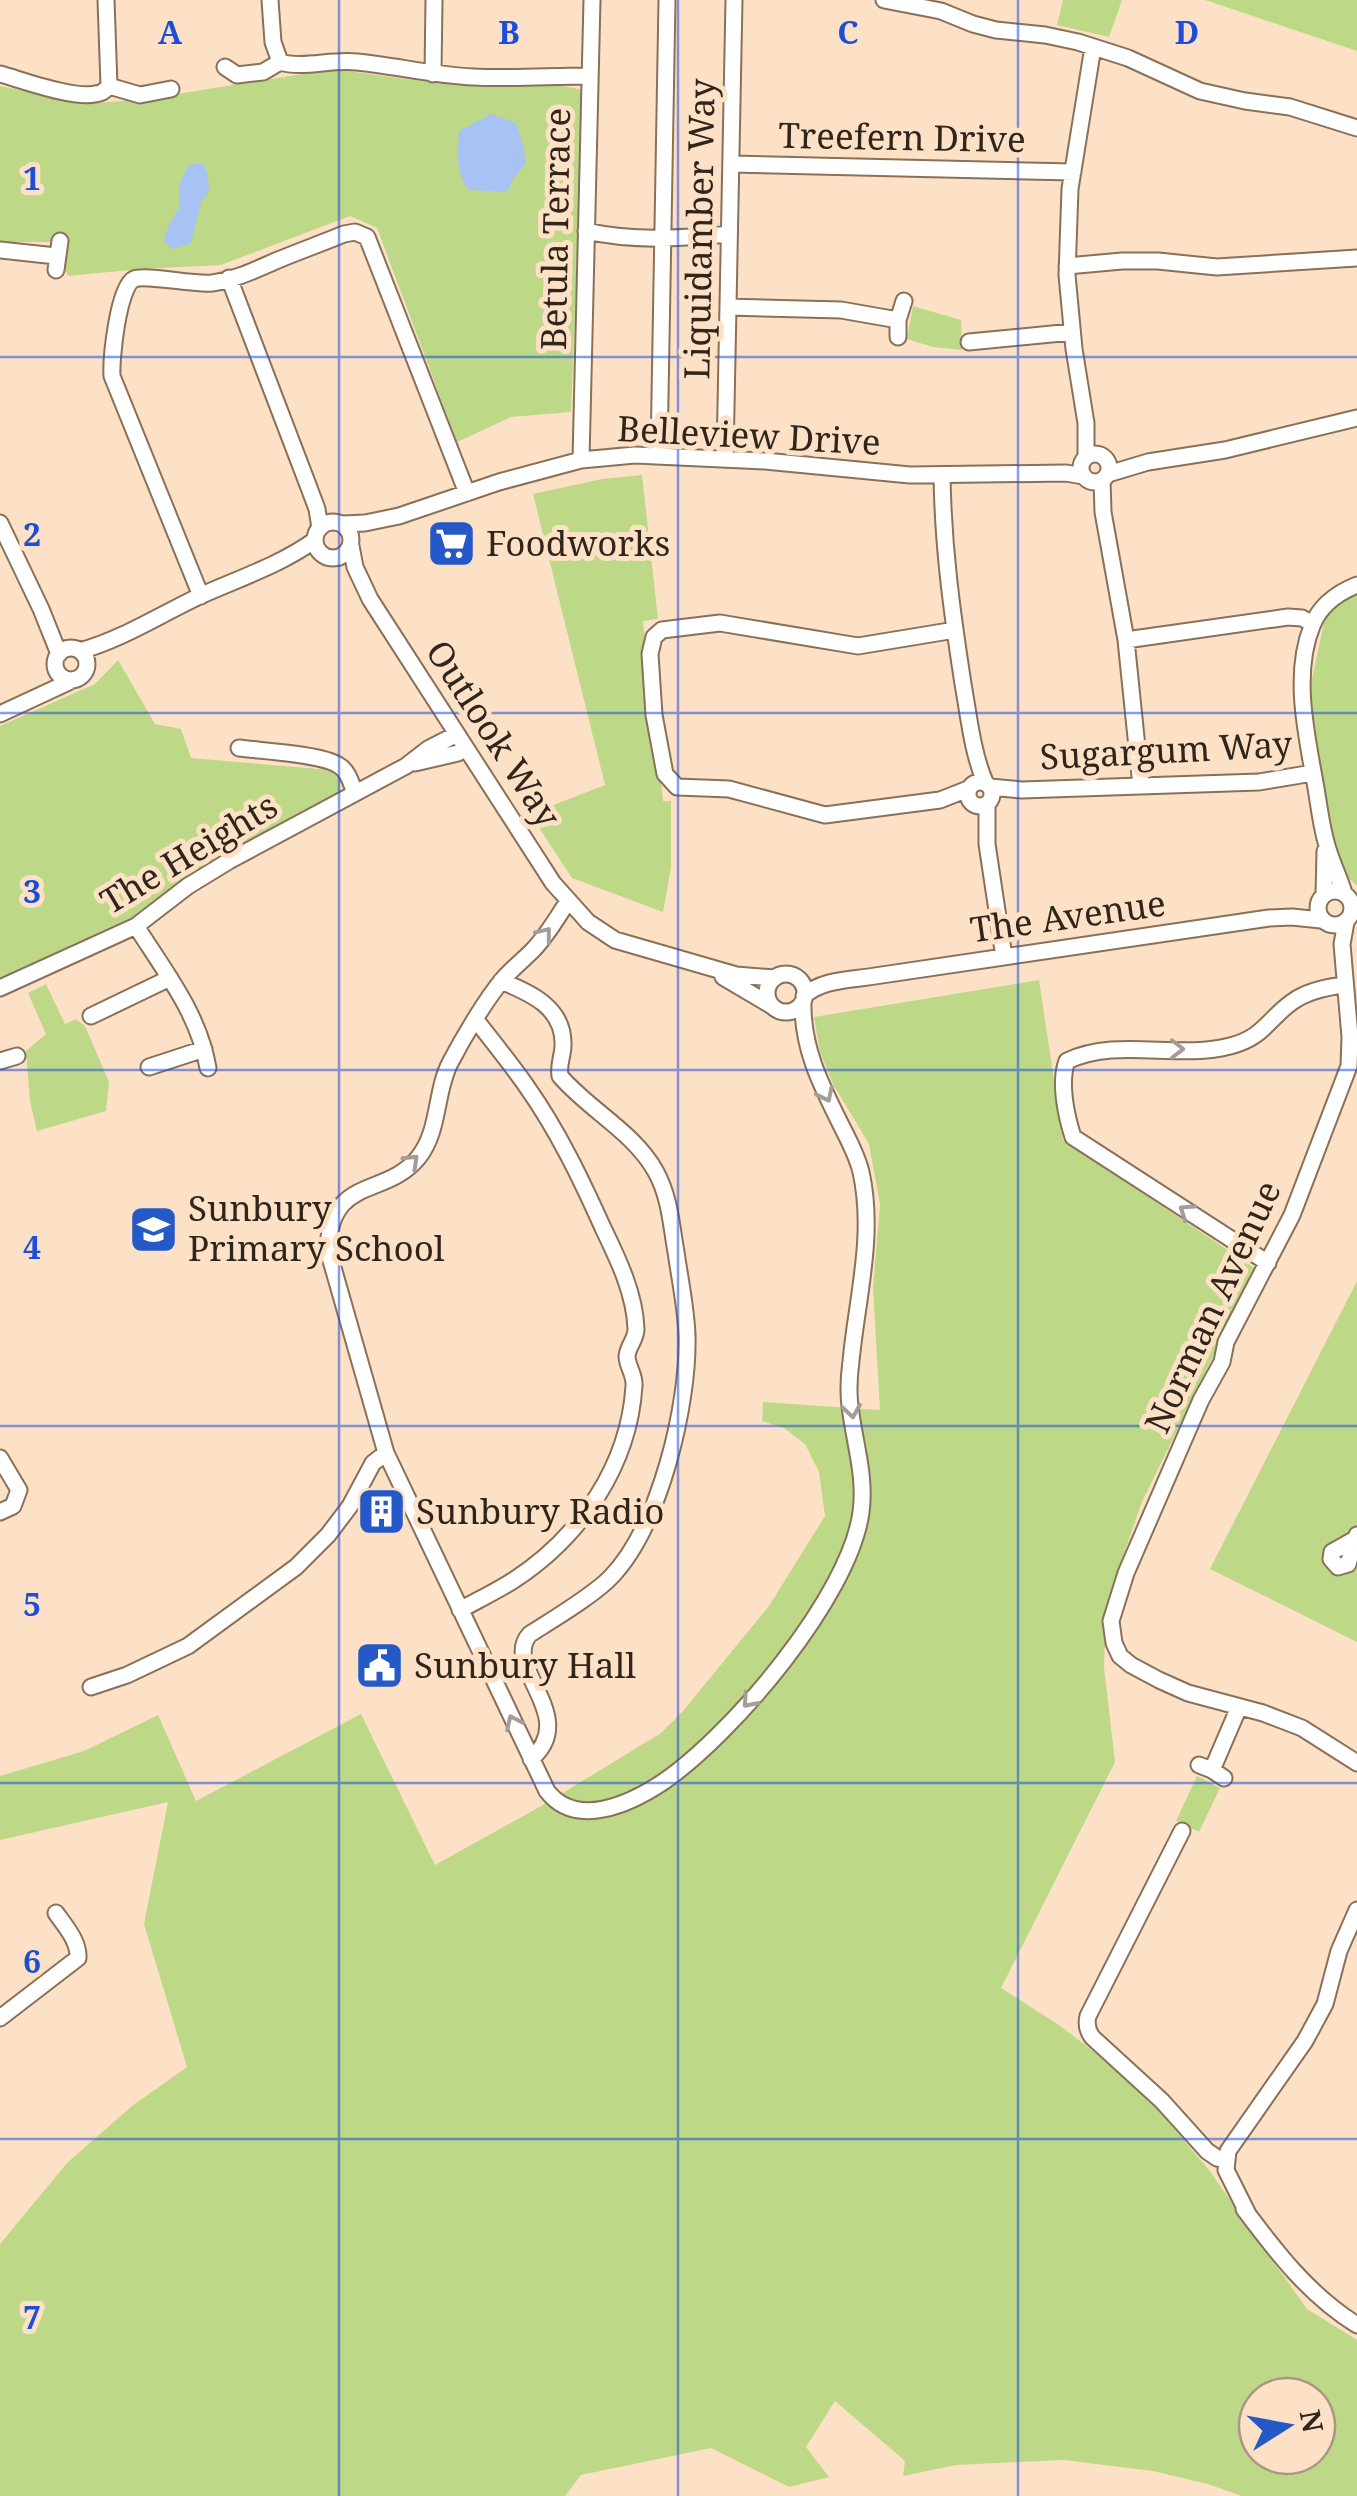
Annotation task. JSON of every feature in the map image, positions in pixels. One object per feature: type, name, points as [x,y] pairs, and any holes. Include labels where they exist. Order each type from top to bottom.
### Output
[{"type":"street","points":[[0,74],[71,93],[102,93],[109,86],[106,0]]},
{"type":"street","points":[[270,0],[273,42],[285,64]]},
{"type":"street","points":[[433,74],[434,0]]},
{"type":"street","name":"Betula Terrace","points":[[581,460],[592,0]]},
{"type":"street","points":[[659,454],[667,0]]},
{"type":"street","name":"Liquidamber Way","points":[[725,458],[734,0]]},
{"type":"street","points":[[884,0],[941,11],[996,30],[1045,35],[1093,46],[1200,91],[1290,107],[1357,128]]},
{"type":"street","points":[[1093,46],[1073,172],[1067,266],[1086,423],[1126,640],[1142,786]]},
{"type":"street","points":[[225,67],[237,76],[285,64],[354,61],[476,78],[590,76]]},
{"type":"street","points":[[109,86],[140,94],[172,89]]},
{"type":"street","name":"Treefern Drive","points":[[731,164],[1073,172]]},
{"type":"street","points":[[586,231],[662,240],[730,234]]},
{"type":"street","points":[[201,596],[112,376],[111,357],[127,286],[135,279],[186,284],[214,282],[344,234],[356,232],[367,237],[467,493]]},
{"type":"street","points":[[0,250],[58,256]]},
{"type":"street","points":[[1067,266],[1158,260],[1217,268],[1357,258]]},
{"type":"street","points":[[229,278],[327,529],[319,552],[328,557],[346,554],[351,545],[348,529],[327,529]]},
{"type":"street","points":[[898,337],[904,301]]},
{"type":"street","points":[[728,306],[841,310],[898,320]]},
{"type":"street","points":[[969,342],[1072,332]]},
{"type":"street","name":"Belleview Drive","points":[[278,563],[327,529],[399,516],[581,460],[659,454],[910,476],[1044,474],[1225,450],[1357,418]]},
{"type":"street","points":[[942,475],[944,547],[1004,957]]},
{"type":"street","name":"Belleview Drive","points":[[351,545],[368,531],[399,516]]},
{"type":"street","points":[[0,523],[67,655],[86,659],[87,669]]},
{"type":"street","name":"Outlook Way","points":[[351,545],[355,567],[370,599],[553,883],[568,900],[640,947],[736,975],[774,978]]},
{"type":"street","name":"Belleview Drive","points":[[67,655],[118,637],[278,563],[328,557]]},
{"type":"street","name":"Outlook Way","points":[[328,557],[370,599]]},
{"type":"street","points":[[1326,842],[1322,898],[1317,907],[1324,922],[1340,925],[1350,906],[1326,842],[1302,688],[1305,652],[1313,624],[1325,605],[1341,591],[1357,585]]},
{"type":"street","points":[[1126,640],[1288,617],[1313,624]]},
{"type":"street","name":"Sugargum Way","points":[[955,630],[858,646],[720,623],[662,630],[654,637],[650,654],[654,715],[665,774],[677,787],[729,790],[826,815],[1022,790],[1258,782],[1313,773]]},
{"type":"street","name":"Belleview Drive","points":[[72,680],[81,677],[95,654],[118,637]]},
{"type":"street","points":[[67,655],[59,675],[72,680]]},
{"type":"street","points":[[35,699],[67,655]]},
{"type":"street","points":[[0,714],[72,680]]},
{"type":"street","name":"The Heights","points":[[0,988],[136,926],[207,874],[406,766],[428,749],[462,741]]},
{"type":"street","points":[[239,748],[338,764],[355,793]]},
{"type":"street","points":[[1322,898],[1333,891],[1350,906]]},
{"type":"street","name":"The Avenue","points":[[803,999],[811,990],[826,984],[1269,918],[1322,898]]},
{"type":"street","points":[[568,900],[544,937],[501,981],[476,1020],[446,1072],[429,1140],[421,1154],[406,1170],[346,1200],[330,1229],[328,1250],[386,1453],[531,1759],[553,1799],[572,1809],[604,1810],[640,1796],[693,1759],[768,1679],[825,1602],[851,1553],[862,1496],[860,1456],[849,1395],[865,1257],[864,1190],[854,1150],[810,1059],[802,1019],[803,999],[803,986],[786,974],[770,983],[767,995],[772,1006],[782,1012],[799,1006],[803,999]]},
{"type":"street","name":"Norman Avenue","points":[[1239,1707],[1188,1693],[1131,1666],[1114,1643],[1111,1621],[1126,1573],[1201,1400],[1222,1362],[1226,1342],[1292,1215],[1350,1087],[1342,944],[1350,906]]},
{"type":"street","name":"The Avenue","points":[[1269,918],[1324,922]]},
{"type":"street","name":"Norman Avenue","points":[[1324,922],[1344,982]]},
{"type":"street","points":[[136,926],[190,1011],[208,1068]]},
{"type":"street","name":"Outlook Way","points":[[697,964],[772,1006]]},
{"type":"street","name":"The Avenue","points":[[796,978],[875,976]]},
{"type":"street","points":[[90,1016],[170,978]]},
{"type":"street","points":[[501,981],[531,993],[554,1015],[563,1039],[560,1076],[634,1142],[656,1171],[669,1205],[686,1332],[676,1430],[646,1522],[610,1579],[524,1641],[527,1666],[548,1716],[542,1748],[531,1759]]},
{"type":"street","points":[[1268,1263],[1073,1136],[1064,1066],[1066,1060],[1076,1056],[1122,1049],[1232,1046],[1260,1033],[1299,998],[1344,982]]},
{"type":"street","points":[[460,1610],[526,1572],[597,1500],[615,1466],[628,1424],[634,1374],[628,1352],[636,1333],[622,1271],[566,1150],[526,1085],[476,1020]]},
{"type":"street","points":[[149,1068],[204,1049]]},
{"type":"street","points":[[0,1060],[17,1056]]},
{"type":"street","points":[[90,1687],[127,1676],[188,1646],[285,1576],[328,1535],[350,1506],[373,1462],[386,1453]]},
{"type":"street","points":[[0,1458],[19,1490],[13,1506],[0,1512]]},
{"type":"street","points":[[1212,1771],[1239,1707],[1302,1728],[1357,1762]]},
{"type":"street","points":[[1182,1830],[1086,2023],[1091,2035],[1141,2080],[1207,2151],[1221,2159],[1248,2214],[1291,2271],[1334,2310],[1355,2320]]},
{"type":"street","points":[[1221,2159],[1305,2042],[1325,2004],[1338,1951],[1357,1910]]},
{"type":"street","points":[[0,2018],[78,1958],[72,1936],[56,1913]]},
{"type":"green space","points":[[1063,0],[1122,0],[1109,37],[1057,25]]},
{"type":"green space","points":[[1205,0],[1357,0],[1357,51]]},
{"type":"green space","points":[[333,69],[435,83],[536,81],[584,90],[571,412],[511,417],[457,442],[377,228],[350,216],[221,265],[68,276],[53,242],[0,242],[0,86],[85,104],[146,99]]},
{"type":"green space","points":[[913,306],[961,320],[962,350],[907,339]]},
{"type":"green space","points":[[642,475],[658,619],[643,621],[663,801],[671,801],[671,868],[663,912],[572,878],[530,814],[605,785],[533,494]]},
{"type":"green space","points":[[1357,592],[1357,886],[1332,862],[1310,688],[1326,613]]},
{"type":"green space","points":[[118,660],[155,724],[181,729],[191,758],[331,770],[340,781],[340,793],[201,869],[134,916],[0,978],[0,726],[95,684]]},
{"type":"green space","points":[[1039,980],[1063,1140],[1256,1269],[1142,1502],[1106,1605],[1104,1667],[1115,1762],[1001,1988],[1106,2061],[1162,2114],[1209,2170],[1307,2309],[1357,2340],[1357,2496],[1242,2496],[1153,2471],[1063,2460],[956,2465],[903,2476],[905,2461],[835,2401],[806,2447],[829,2477],[789,2487],[711,2448],[581,2475],[565,2496],[0,2496],[0,2244],[67,2163],[132,2106],[187,2067],[144,1924],[168,1802],[0,1840],[0,1776],[84,1751],[158,1715],[196,1801],[361,1714],[435,1865],[661,1733],[769,1606],[825,1516],[819,1472],[805,1444],[784,1428],[762,1421],[763,1402],[880,1410],[873,1288],[880,1204],[869,1144],[834,1086],[820,1052],[814,1017]]},
{"type":"green space","points":[[46,984],[65,1024],[76,1019],[85,1026],[109,1082],[106,1111],[37,1131],[26,1051],[46,1034],[28,993]]},
{"type":"green space","points":[[1357,1281],[1357,1642],[1210,1569]]},
{"type":"green space","points":[[1197,1776],[1220,1788],[1199,1832],[1176,1821]]},
{"type":"water","points":[[491,114],[516,123],[523,144],[526,163],[507,192],[469,190],[459,169],[459,131]]},
{"type":"water","points":[[203,163],[209,191],[201,202],[191,243],[172,249],[163,241],[179,208],[179,185],[188,165]]},
{"type":"place","name":"Foodworks","points":[[451,544]]},
{"type":"place","name":"Sunbury Primary School","points":[[153,1229]]},
{"type":"place","name":"Sunbury Radio","points":[[381,1512]]},
{"type":"place","name":"Sunbury Hall","points":[[379,1666]]}]
